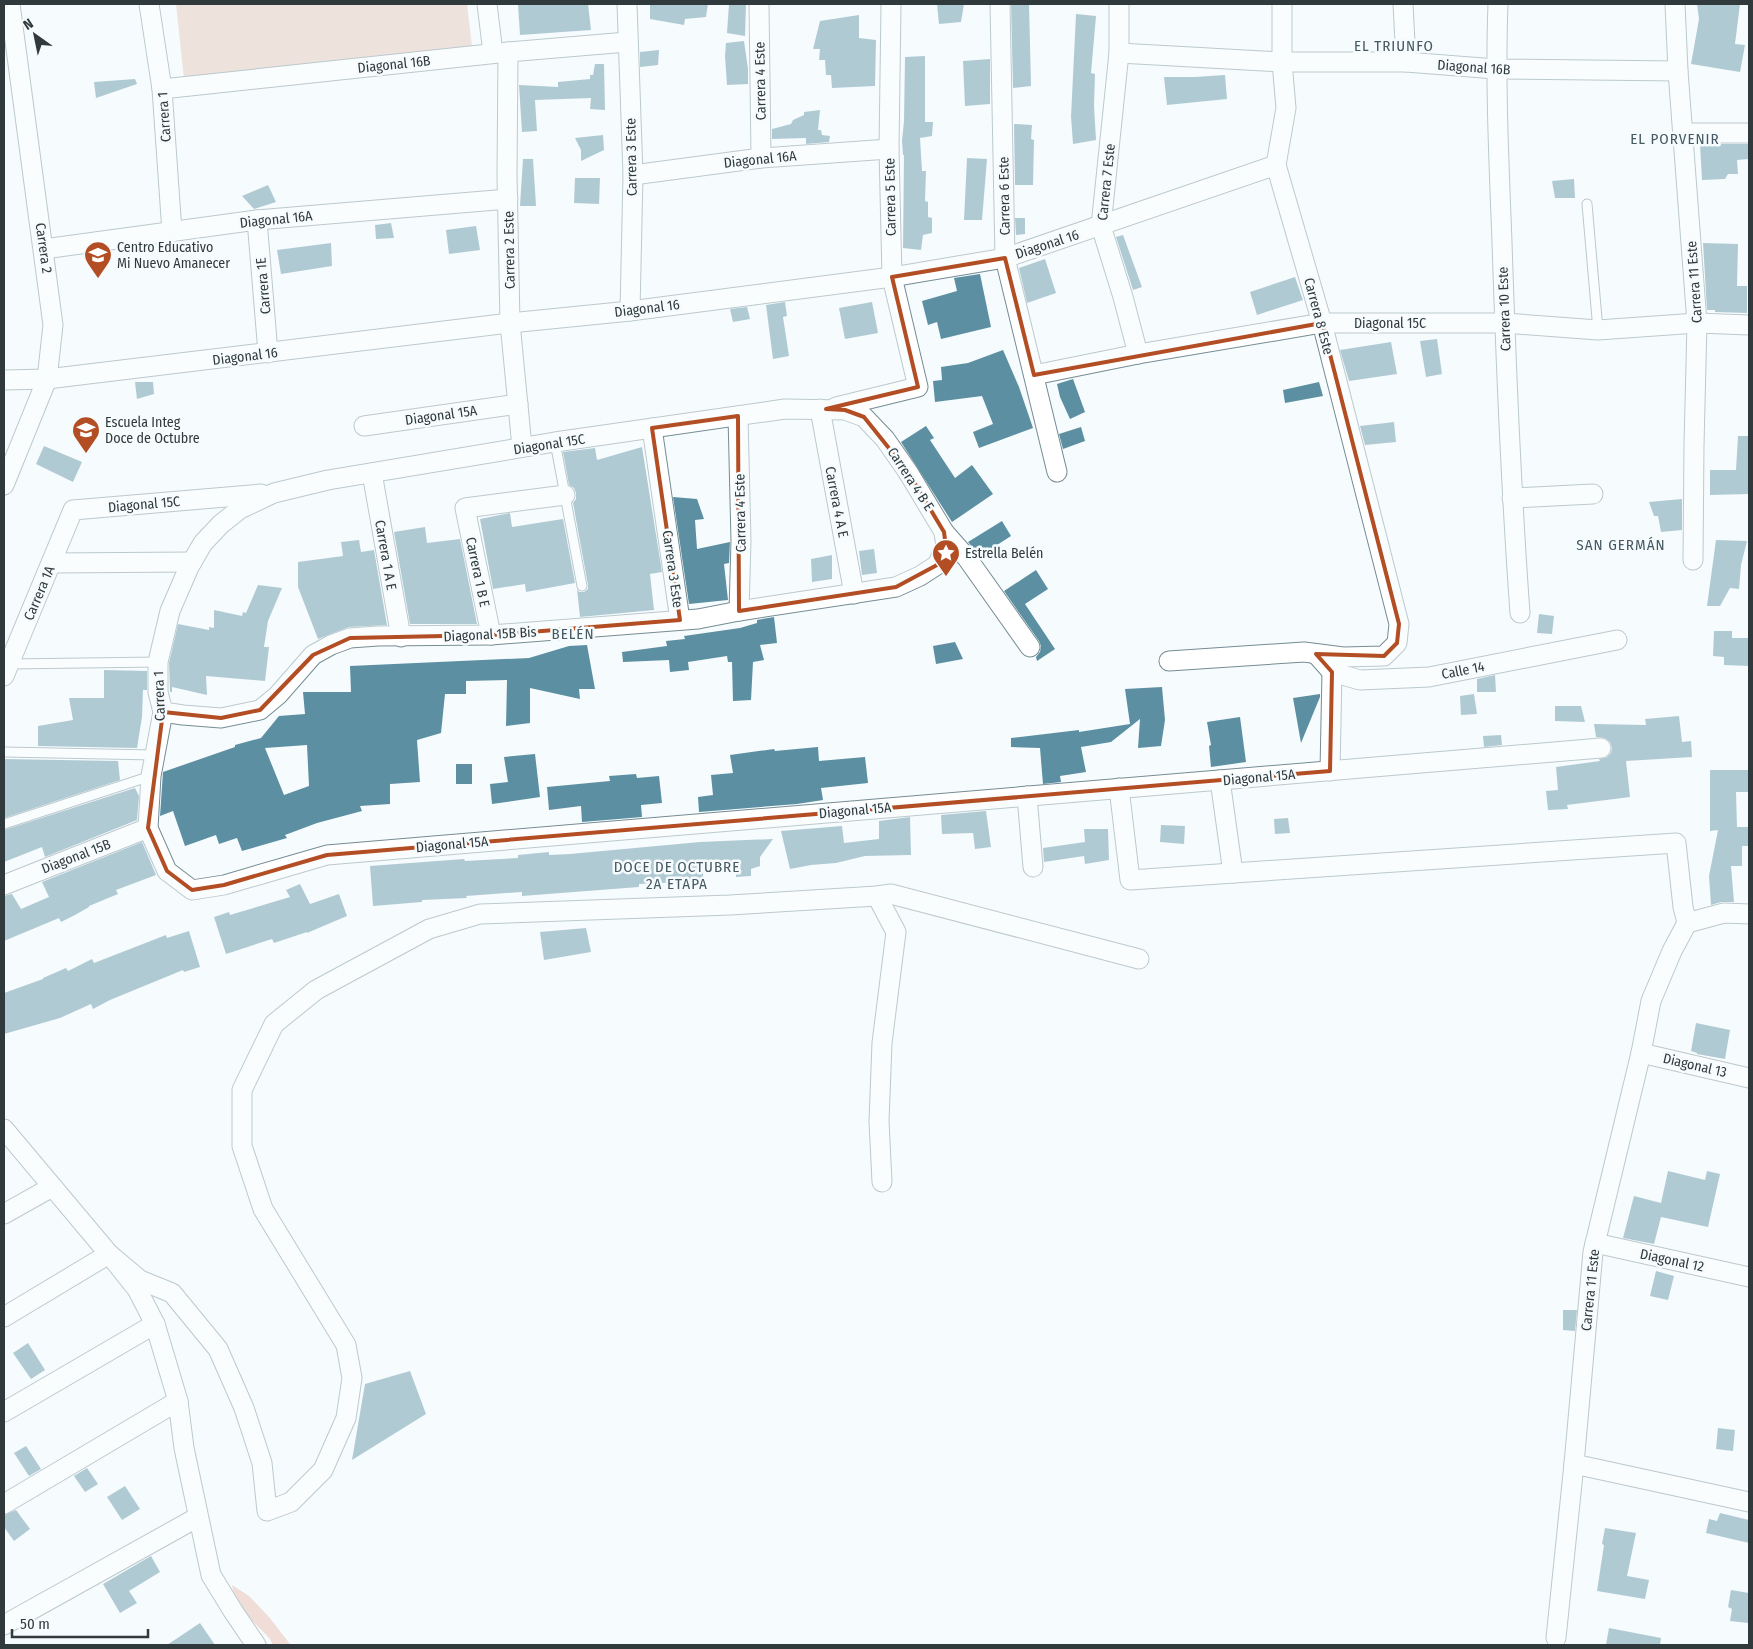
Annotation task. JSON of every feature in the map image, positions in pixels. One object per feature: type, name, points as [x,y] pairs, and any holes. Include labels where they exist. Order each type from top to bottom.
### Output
[{"type":"street","name":"Carrera 2","points":[[6,477],[47,379],[54,325],[44,249],[13,97],[10,4]]},
{"type":"street","name":"Carrera 1","points":[[149,4],[162,89],[172,232]]},
{"type":"street","name":"Carrera 2 Este","points":[[487,4],[501,53],[508,199],[510,323],[522,447]]},
{"type":"street","name":"Carrera 3 Este","points":[[626,4],[632,175],[630,310]]},
{"type":"street","name":"Carrera 4 Este","points":[[759,4],[761,158]]},
{"type":"street","name":"Carrera 5 Este","points":[[891,4],[889,150],[892,277],[918,386]]},
{"type":"street","name":"Carrera 6 Este","points":[[1000,4],[1005,258],[1057,472]]},
{"type":"street","name":"Carrera 7 Este","points":[[1119,4],[1120,53],[1101,226],[1123,296],[1138,354]]},
{"type":"street","name":"Carrera 8 Este","points":[[1282,4],[1282,62],[1286,108],[1276,165],[1322,323],[1400,624],[1397,643],[1384,656],[1343,657],[1316,654]]},
{"type":"street","points":[[1403,4],[1406,62]]},
{"type":"street","name":"Carrera 10 Este","points":[[1498,4],[1496,69],[1504,323],[1512,498],[1520,614]]},
{"type":"street","name":"Carrera 11 Este","points":[[1675,4],[1678,71],[1697,323],[1694,560]]},
{"type":"street","name":"Diagonal 16B","points":[[162,89],[501,53],[628,42]]},
{"type":"street","name":"Diagonal 16B","points":[[1120,53],[1282,62],[1406,62],[1496,69],[1678,71]]},
{"type":"street","points":[[1683,132],[1749,133]]},
{"type":"street","name":"Diagonal 16A","points":[[632,175],[761,158],[889,150]]},
{"type":"street","name":"Diagonal 16","points":[[4,380],[47,379],[630,310],[892,277],[1005,258],[1276,165]]},
{"type":"street","name":"Diagonal 16A","points":[[44,249],[257,220],[508,199]]},
{"type":"street","name":"Carrera 1E","points":[[257,220],[268,353]]},
{"type":"street","name":"Diagonal 15C","points":[[1034,375],[1138,354],[1322,323],[1504,323],[1598,330],[1697,323],[1749,325]]},
{"type":"street","name":"Diagonal 15C","points":[[823,409],[918,386]]},
{"type":"street","name":"Diagonal 15A","points":[[364,426],[518,404]]},
{"type":"street","name":"Diagonal 15C","points":[[73,510],[274,493],[328,480],[522,447],[785,409],[844,410],[864,417]]},
{"type":"street","name":"Carrera 4 A E","points":[[823,409],[854,594]]},
{"type":"street","name":"Carrera 4 Este","points":[[738,416],[741,541],[739,610]]},
{"type":"street","name":"Carrera 4 B E","points":[[864,417],[885,439],[908,472],[945,540]]},
{"type":"street","name":"Carrera 3 Este","points":[[652,428],[680,620]]},
{"type":"street","name":"Carrera 1 A E","points":[[372,473],[401,637]]},
{"type":"street","name":"Diagonal 15C","points":[[191,565],[203,543],[221,524],[240,509],[274,493]]},
{"type":"street","name":"Carrera 1 B E","points":[[491,635],[465,508],[565,494]]},
{"type":"street","points":[[1512,498],[1593,494]]},
{"type":"street","name":"Carrera 1A","points":[[6,670],[73,510]]},
{"type":"street","points":[[945,540],[967,558],[1030,647]]},
{"type":"street","name":"Diagonal 15B Bis","points":[[162,712],[221,718],[260,710],[278,695],[314,655],[331,645],[350,638],[491,635],[698,619],[739,610],[896,587],[920,576],[937,565],[945,540]]},
{"type":"street","points":[[52,563],[191,565]]},
{"type":"street","name":"Carrera 1","points":[[148,828],[151,776],[162,712],[158,692],[158,662],[170,611],[191,565]]},
{"type":"street","name":"Calle 14","points":[[1332,672],[1360,680],[1429,677],[1617,640]]},
{"type":"street","points":[[1169,661],[1304,652],[1316,654],[1332,672],[1330,771]]},
{"type":"street","name":"Diagonal 15A","points":[[148,828],[167,872],[192,890],[224,885],[327,855],[1601,748]]},
{"type":"street","points":[[1220,780],[1233,873]]},
{"type":"street","points":[[1119,788],[1130,880],[1676,843],[1683,907],[1687,923],[1724,913],[1749,914]]},
{"type":"street","points":[[1027,796],[1033,867]]},
{"type":"street","name":"Diagonal 15B","points":[[4,884],[148,828]]},
{"type":"street","points":[[109,1254],[140,1280],[172,1293],[218,1349],[244,1408],[262,1463],[267,1511],[291,1502],[322,1470],[346,1418],[352,1378],[346,1345],[263,1209],[242,1146],[242,1090],[274,1024],[316,990],[429,929],[480,914],[730,905],[891,894],[1139,959]]},
{"type":"street","points":[[877,896],[896,932],[882,1042],[880,1121],[882,1182]]},
{"type":"street","name":"Carrera 11 Este","points":[[1556,1638],[1595,1243],[1642,1053],[1651,1001],[1672,951],[1687,923]]},
{"type":"street","name":"Diagonal 13","points":[[1642,1053],[1749,1078]]},
{"type":"street","points":[[4,1129],[137,1290],[155,1324],[178,1401],[184,1448],[211,1575],[256,1645]]},
{"type":"street","points":[[4,1214],[52,1187]]},
{"type":"street","name":"Diagonal 12","points":[[1595,1243],[1749,1277]]},
{"type":"street","points":[[4,1318],[109,1254]]},
{"type":"street","points":[[4,1412],[155,1324]]},
{"type":"street","points":[[4,1504],[178,1401]]},
{"type":"street","points":[[1574,1464],[1749,1502]]},
{"type":"street","points":[[4,1624],[198,1517]]},
{"type":"lane","points":[[1587,204],[1598,330]]},
{"type":"lane","points":[[555,442],[582,586]]},
{"type":"lane","points":[[6,670],[158,662]]},
{"type":"lane","points":[[4,752],[155,755]]},
{"type":"lane","points":[[4,824],[151,776]]},
{"type":"highlighted area","points":[[1005,258],[1034,375],[1322,323],[1399,624],[1397,643],[1384,656],[1316,654],[1332,672],[1330,771],[327,855],[224,885],[192,890],[167,871],[148,828],[163,712],[221,718],[260,710],[313,655],[350,638],[491,635],[680,620],[652,428],[738,416],[739,611],[896,587],[937,565],[946,547],[944,532],[908,472],[864,417],[845,410],[826,409],[918,387],[892,277]]},
{"type":"shaded area","points":[[176,4],[467,4],[472,46],[184,79]]},
{"type":"shaded area","points":[[232,1585],[249,1596],[269,1617],[290,1644],[295,1645],[273,1645],[270,1639],[241,1608]]},
{"type":"building","points":[[518,4],[588,4],[591,30],[520,35]]},
{"type":"building","points":[[650,4],[708,4],[706,17],[685,19],[684,25],[650,19]]},
{"type":"building","points":[[729,4],[746,4],[745,36],[727,33]]},
{"type":"building","points":[[937,4],[964,4],[961,22],[939,24]]},
{"type":"building","points":[[1011,4],[1029,4],[1031,86],[1013,88]]},
{"type":"building","points":[[1697,4],[1740,4],[1735,44],[1745,45],[1740,72],[1691,64],[1699,19]]},
{"type":"building","points":[[1076,14],[1096,16],[1091,73],[1095,74],[1096,140],[1073,144],[1071,117]]},
{"type":"building","points":[[859,15],[859,38],[876,40],[875,86],[832,88],[831,75],[826,75],[825,60],[819,60],[820,49],[813,49],[820,21]]},
{"type":"building","points":[[744,41],[748,84],[727,85],[726,43]]},
{"type":"building","points":[[659,50],[658,65],[640,67],[640,52]]},
{"type":"building","points":[[925,56],[925,122],[933,122],[932,136],[920,138],[922,171],[926,171],[925,201],[928,202],[928,217],[932,218],[932,233],[923,235],[921,250],[903,248],[904,155],[902,141],[905,57]]},
{"type":"building","points":[[990,59],[990,104],[965,106],[963,61]]},
{"type":"building","points":[[595,64],[604,64],[605,110],[590,109],[591,98],[535,100],[537,131],[522,132],[519,85],[558,87],[558,82],[590,79],[590,75],[593,75]]},
{"type":"building","points":[[1225,75],[1227,99],[1167,105],[1164,77]]},
{"type":"building","points":[[135,79],[137,84],[96,98],[94,82]]},
{"type":"building","points":[[820,110],[818,130],[821,130],[822,135],[830,136],[829,142],[806,144],[806,138],[772,139],[772,129],[791,124],[793,120],[804,115],[804,112]]},
{"type":"building","points":[[1014,124],[1032,125],[1031,139],[1034,140],[1033,185],[1015,185]]},
{"type":"building","points":[[603,135],[604,150],[581,161],[581,150],[575,138]]},
{"type":"building","points":[[1700,144],[1749,144],[1749,159],[1737,160],[1738,174],[1728,174],[1725,179],[1702,180]]},
{"type":"building","points":[[967,158],[987,159],[982,220],[964,220]]},
{"type":"building","points":[[523,159],[533,159],[536,206],[520,206]]},
{"type":"building","points":[[575,178],[600,178],[599,204],[574,203]]},
{"type":"building","points":[[1574,179],[1575,198],[1555,198],[1552,181]]},
{"type":"building","points":[[268,185],[276,202],[254,209],[242,196]]},
{"type":"building","points":[[1015,218],[1025,218],[1025,234],[1016,235]]},
{"type":"building","points":[[391,223],[394,238],[376,239],[375,225]]},
{"type":"building","points":[[476,226],[480,250],[449,254],[446,230]]},
{"type":"building","points":[[1123,235],[1142,287],[1133,290],[1116,237]]},
{"type":"building","points":[[331,243],[332,266],[281,274],[277,250]]},
{"type":"building","points":[[1703,243],[1738,244],[1737,286],[1747,286],[1747,313],[1707,310]]},
{"type":"building","points":[[1045,259],[1056,293],[1027,303],[1019,268]]},
{"type":"building","points":[[980,274],[991,327],[941,339],[937,322],[928,325],[922,301],[957,291],[954,278]]},
{"type":"building","points":[[1295,277],[1303,300],[1257,315],[1250,292]]},
{"type":"building","points":[[785,302],[787,316],[783,317],[789,356],[773,359],[766,305]]},
{"type":"building","points":[[872,302],[878,333],[845,339],[839,308]]},
{"type":"building","points":[[747,307],[750,319],[733,322],[730,309]]},
{"type":"building","points":[[1437,339],[1442,374],[1426,377],[1420,341]]},
{"type":"building","points":[[1391,342],[1397,374],[1349,381],[1340,350]]},
{"type":"building","points":[[1003,350],[1019,387],[1033,428],[979,448],[973,432],[993,424],[982,396],[935,402],[933,381],[942,380],[941,367],[968,363]]},
{"type":"building","points":[[1073,379],[1085,412],[1070,419],[1060,397],[1057,384]]},
{"type":"building","points":[[135,382],[153,382],[154,394],[137,399]]},
{"type":"building","points":[[1319,382],[1323,396],[1285,403],[1283,390]]},
{"type":"building","points":[[1394,422],[1396,442],[1365,445],[1360,426]]},
{"type":"building","points":[[926,426],[934,438],[930,440],[955,478],[972,465],[993,494],[952,522],[901,442]]},
{"type":"building","points":[[1081,427],[1085,441],[1063,449],[1059,434]]},
{"type":"building","points":[[1738,436],[1749,436],[1749,494],[1710,495],[1710,470],[1736,470]]},
{"type":"building","points":[[44,446],[82,462],[73,482],[36,464]]},
{"type":"building","points":[[642,447],[662,572],[650,574],[654,610],[580,617],[577,589],[579,592],[584,592],[588,589],[588,585],[573,503],[576,499],[576,493],[574,488],[569,485],[563,452],[595,448],[597,460]]},
{"type":"building","points":[[673,497],[697,499],[704,519],[695,520],[697,549],[730,542],[729,563],[724,564],[728,600],[689,604]]},
{"type":"building","points":[[1682,499],[1682,530],[1661,532],[1658,516],[1654,516],[1649,502]]},
{"type":"building","points":[[510,513],[512,527],[563,519],[575,583],[526,592],[525,584],[493,589],[480,519]]},
{"type":"building","points":[[1002,521],[1011,536],[980,556],[968,542]]},
{"type":"building","points":[[425,527],[427,543],[460,539],[477,624],[410,624],[394,532]]},
{"type":"building","points":[[359,540],[361,552],[374,550],[387,625],[349,627],[318,639],[298,587],[298,562],[343,556],[341,542]]},
{"type":"building","points":[[1716,540],[1747,541],[1741,565],[1739,589],[1730,588],[1720,606],[1707,606]]},
{"type":"building","points":[[874,549],[877,573],[862,575],[859,551]]},
{"type":"building","points":[[832,555],[832,579],[812,582],[811,559]]},
{"type":"building","points":[[1036,570],[1048,589],[1025,604],[1055,649],[1037,661],[1036,657],[1040,652],[1041,646],[1039,641],[1004,591]]},
{"type":"building","points":[[258,585],[282,588],[268,621],[264,647],[269,647],[265,681],[206,676],[207,695],[172,687],[172,692],[170,692],[169,663],[178,624],[209,630],[209,627],[214,628],[214,610],[242,616],[243,612],[246,613]]},
{"type":"building","points":[[1539,614],[1554,616],[1552,634],[1537,633]]},
{"type":"building","points":[[774,617],[777,643],[760,645],[764,660],[753,662],[751,700],[733,701],[732,662],[728,662],[727,656],[688,662],[689,670],[670,672],[669,660],[623,662],[622,652],[667,646],[666,641],[685,639],[684,636],[740,628],[757,623],[757,620]]},
{"type":"building","points":[[1714,631],[1732,631],[1732,638],[1749,638],[1749,666],[1724,665],[1724,657],[1713,656]]},
{"type":"building","points":[[955,642],[963,659],[936,664],[933,646]]},
{"type":"building","points":[[587,645],[595,689],[579,689],[580,699],[530,688],[530,723],[506,726],[507,680],[466,681],[466,694],[445,694],[441,733],[417,740],[420,782],[390,784],[390,804],[360,806],[362,811],[317,823],[285,835],[287,838],[242,851],[237,838],[219,844],[216,835],[185,846],[173,811],[160,816],[163,772],[235,747],[235,745],[261,738],[279,716],[305,714],[303,692],[351,692],[350,666],[529,658],[569,646]],"holes":[[[307,745],[309,786],[284,795],[265,748]]]},
{"type":"building","points":[[104,670],[147,671],[147,690],[143,690],[142,717],[137,748],[38,746],[38,726],[73,720],[69,698],[104,698]]},
{"type":"building","points":[[1495,675],[1496,692],[1477,692],[1477,679]]},
{"type":"building","points":[[1162,687],[1165,720],[1161,746],[1138,748],[1140,719],[1111,742],[1081,747],[1086,772],[1060,776],[1061,782],[1043,784],[1040,748],[1011,747],[1011,738],[1079,730],[1079,732],[1130,724],[1125,689]]},
{"type":"building","points":[[1320,694],[1320,697],[1301,743],[1293,698]]},
{"type":"building","points":[[1474,694],[1477,714],[1461,715],[1460,696]]},
{"type":"building","points":[[1555,706],[1581,706],[1585,722],[1555,721]]},
{"type":"building","points":[[1679,716],[1682,742],[1691,741],[1692,757],[1626,761],[1630,797],[1567,805],[1568,809],[1548,810],[1546,791],[1558,790],[1556,767],[1600,761],[1599,759],[1607,757],[1611,753],[1610,742],[1605,738],[1596,737],[1594,724],[1646,725],[1645,719]]},
{"type":"building","points":[[1240,717],[1246,762],[1211,767],[1209,746],[1211,745],[1207,722]]},
{"type":"building","points":[[1501,735],[1502,745],[1484,747],[1483,736]]},
{"type":"building","points":[[818,747],[819,761],[865,757],[868,783],[821,788],[823,800],[699,812],[698,797],[713,795],[711,775],[733,773],[730,755],[774,749],[775,751]]},
{"type":"building","points":[[535,754],[540,797],[492,804],[490,784],[508,782],[504,757]]},
{"type":"building","points":[[4,759],[118,761],[120,780],[4,818]]},
{"type":"building","points":[[456,764],[472,764],[472,784],[456,784]]},
{"type":"building","points":[[1710,770],[1748,770],[1748,792],[1736,792],[1737,827],[1749,827],[1749,846],[1742,846],[1742,866],[1731,866],[1734,902],[1721,902],[1711,905],[1709,876],[1718,830],[1710,831]]},
{"type":"building","points":[[636,774],[637,778],[659,776],[662,803],[641,805],[642,817],[582,822],[581,806],[549,810],[547,787],[610,781],[609,776]]},
{"type":"building","points":[[135,788],[139,796],[137,820],[45,857],[42,847],[4,862],[4,830]]},
{"type":"building","points":[[986,811],[991,847],[975,849],[973,833],[942,834],[941,815]]},
{"type":"building","points":[[910,817],[911,855],[865,856],[836,863],[790,869],[781,831],[842,826],[844,843],[879,839],[879,821]]},
{"type":"building","points":[[1288,818],[1290,833],[1275,834],[1274,819]]},
{"type":"building","points":[[1161,825],[1185,826],[1184,844],[1160,842]]},
{"type":"building","points":[[1084,829],[1108,829],[1109,860],[1085,864],[1084,856],[1044,862],[1043,848],[1085,842]]},
{"type":"building","points":[[773,839],[760,857],[760,866],[751,869],[751,876],[736,877],[735,861],[703,865],[703,881],[639,884],[639,887],[522,896],[522,892],[466,896],[467,898],[422,900],[422,902],[373,906],[370,866],[464,859],[465,861],[518,858],[518,855],[549,852],[549,855],[570,854],[700,842]]},
{"type":"building","points":[[142,842],[156,875],[116,890],[118,894],[89,906],[61,922],[59,918],[4,941],[4,896],[12,894],[21,909],[49,897],[42,882]]},
{"type":"building","points":[[300,884],[310,904],[339,894],[347,916],[307,933],[274,943],[272,939],[226,954],[214,917],[229,912],[230,915],[290,897],[286,890]]},
{"type":"building","points":[[586,928],[591,952],[544,960],[540,932]]},
{"type":"building","points":[[189,931],[200,967],[184,972],[183,970],[93,1009],[91,1004],[60,1018],[4,1034],[4,993],[43,979],[66,968],[68,971],[92,959],[94,963],[166,935],[167,938]]},
{"type":"building","points":[[1696,1023],[1730,1030],[1725,1059],[1697,1054],[1691,1051]]},
{"type":"building","points":[[1668,1171],[1705,1180],[1707,1171],[1720,1174],[1708,1227],[1661,1217],[1654,1244],[1623,1238],[1634,1196],[1661,1203]]},
{"type":"building","points":[[1656,1271],[1674,1276],[1668,1300],[1650,1296]]},
{"type":"building","points":[[1563,1310],[1577,1310],[1575,1331],[1563,1330]]},
{"type":"building","points":[[28,1343],[45,1370],[31,1379],[13,1353]]},
{"type":"building","points":[[410,1371],[426,1414],[352,1460],[365,1384]]},
{"type":"building","points":[[1718,1428],[1735,1430],[1733,1451],[1716,1449]]},
{"type":"building","points":[[26,1446],[41,1469],[29,1476],[14,1453]]},
{"type":"building","points":[[87,1468],[98,1484],[85,1492],[74,1476]]},
{"type":"building","points":[[125,1486],[140,1509],[122,1520],[107,1497]]},
{"type":"building","points":[[16,1510],[30,1529],[14,1541],[4,1527],[4,1515]]},
{"type":"building","points":[[1720,1513],[1749,1520],[1749,1543],[1706,1533],[1709,1519],[1717,1521]]},
{"type":"building","points":[[1605,1528],[1636,1533],[1627,1576],[1649,1580],[1645,1599],[1597,1591]]},
{"type":"building","points":[[151,1556],[160,1572],[129,1591],[137,1603],[120,1613],[103,1584]]},
{"type":"building","points":[[1731,1590],[1749,1593],[1748,1623],[1730,1621],[1732,1609],[1728,1607]]},
{"type":"building","points":[[200,1623],[215,1645],[167,1645]]},
{"type":"building","points":[[1609,1628],[1661,1638],[1660,1645],[1606,1645]]},
{"type":"place","name":"Centro Educativo Mi Nuevo Amanecer","points":[[98,279]]},
{"type":"place","name":"Escuela Integ Doce de Octubre","points":[[86,454]]},
{"type":"place","name":"Estrella Belén","points":[[946,577]]},
{"type":"district","name":"EL TRIUNFO","points":[[1394,46]]},
{"type":"district","name":"EL PORVENIR","points":[[1675,139]]},
{"type":"district","name":"SAN GERMÁN","points":[[1621,545]]},
{"type":"district","name":"BELÉN","points":[[573,634]]},
{"type":"district","name":"DOCE DE OCTUBRE 2A ETAPA","points":[[677,876]]}]
